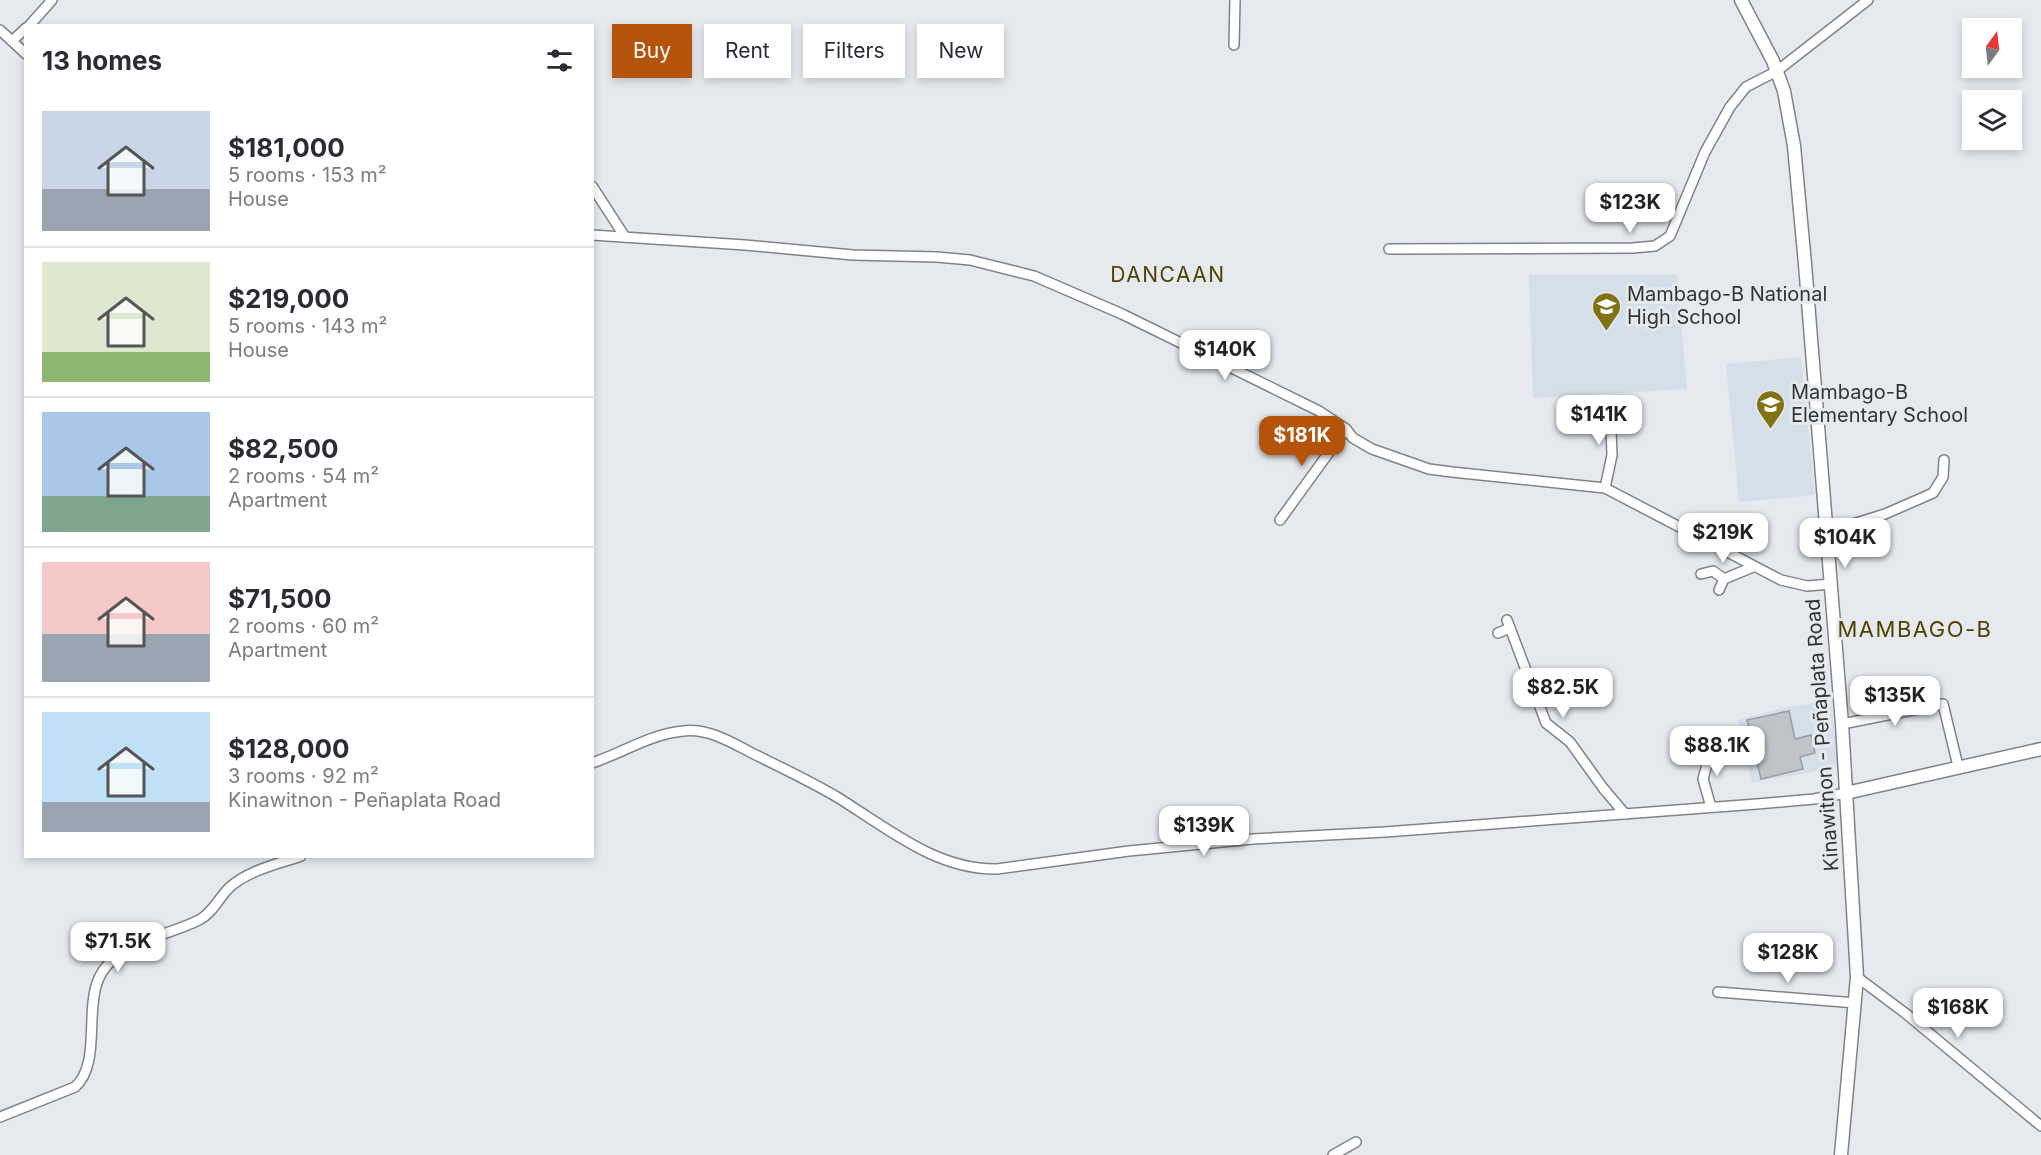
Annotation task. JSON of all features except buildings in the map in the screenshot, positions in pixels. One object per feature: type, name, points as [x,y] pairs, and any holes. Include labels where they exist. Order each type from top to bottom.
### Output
[{"type":"street","points":[[30,24],[52,0]]},
{"type":"street","points":[[1234,45],[1235,0]]},
{"type":"street","name":"Kinawitnon - Peñaplata Road","points":[[1742,0],[1777,71],[1784,91],[1794,146],[1842,724],[1857,977],[1841,1155]]},
{"type":"street","points":[[1389,249],[1655,246],[1670,236],[1697,169],[1730,107],[1746,87],[1777,71],[1868,0]]},
{"type":"street","points":[[0,30],[24,52]]},
{"type":"street","points":[[12,41],[24,30]]},
{"type":"street","points":[[594,189],[625,237]]},
{"type":"street","points":[[594,235],[853,255],[937,257],[996,266],[1034,276],[1122,314],[1319,411],[1346,429],[1353,438],[1372,449],[1430,469],[1605,488],[1673,522],[1753,567],[1791,584],[1807,586],[1831,584]]},
{"type":"street","points":[[1605,488],[1612,455],[1610,405]]},
{"type":"street","points":[[1280,520],[1346,429]]},
{"type":"street","points":[[1827,532],[1885,514],[1933,493],[1943,477],[1944,460]]},
{"type":"street","points":[[1719,590],[1724,579],[1753,567]]},
{"type":"street","points":[[1701,574],[1713,571],[1724,579]]},
{"type":"street","points":[[1498,633],[1508,624],[1546,723],[1570,742],[1625,814]]},
{"type":"street","points":[[1842,724],[1943,704],[1958,766]]},
{"type":"street","points":[[594,762],[665,734],[684,730],[702,732],[720,737],[812,783],[940,859],[977,869],[997,869],[1129,851],[1253,839],[1384,832],[1814,799],[2041,749]]},
{"type":"street","points":[[1711,807],[1703,779],[1712,746]]},
{"type":"street","points":[[0,1117],[75,1087],[83,1080],[87,1070],[92,1010],[97,982],[104,969],[114,958],[143,942],[202,919],[239,880],[296,858]]},
{"type":"street","points":[[1857,977],[1905,1013],[2041,1126]]},
{"type":"street","points":[[1718,992],[1856,1003]]},
{"type":"street","points":[[1333,1155],[1356,1142]]},
{"type":"shaded area","name":"Mambago-B National High School","points":[[1529,275],[1677,275],[1687,389],[1533,398]]},
{"type":"shaded area","name":"Mambago-B Elementary School","points":[[1801,357],[1815,495],[1739,502],[1726,364]]},
{"type":"shaded area","points":[[1831,701],[1839,767],[1752,783],[1738,720],[1787,707]]},
{"type":"place","name":"Mambago-B National High School","points":[[1606,332]]},
{"type":"place","name":"Mambago-B Elementary School","points":[[1770,430]]},
{"type":"district","name":"DANCAAN","points":[[1168,274]]},
{"type":"district","name":"MAMBAGO-B","points":[[1915,629]]}]
